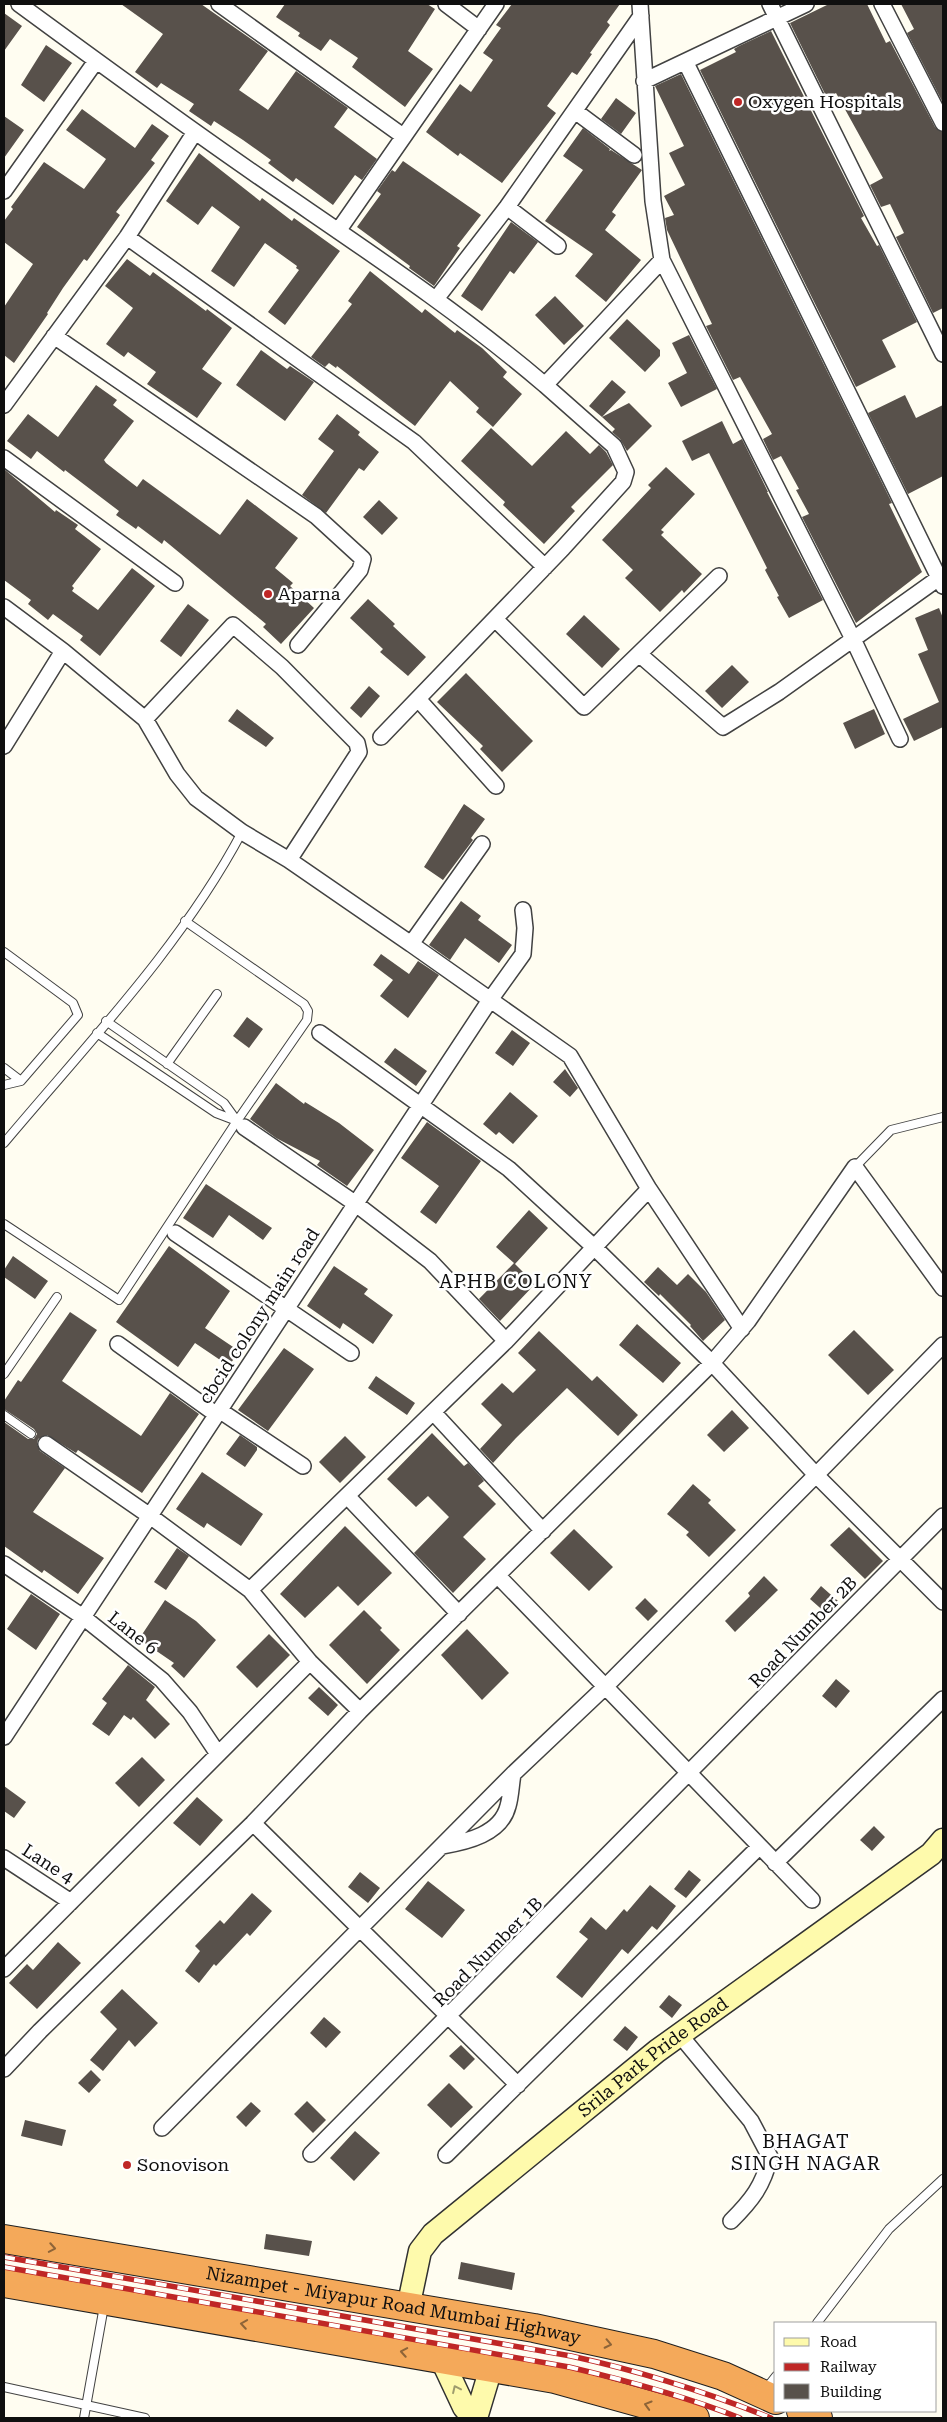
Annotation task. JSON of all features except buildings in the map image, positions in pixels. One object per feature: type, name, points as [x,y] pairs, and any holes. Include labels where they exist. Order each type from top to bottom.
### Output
[{"type":"highway","name":"Nizampet - Miyapur Road Mumbai Highway","points":[[12,2241],[534,2328],[654,2354],[771,2390]]},
{"type":"highway","points":[[12,2241],[8,2280],[105,2301],[556,2379],[695,2418]]},
{"type":"highway","points":[[803,2412],[818,2418]]},
{"type":"street","points":[[19,4],[195,132],[436,300],[511,356],[614,446],[626,472],[623,482],[545,567],[380,737]]},
{"type":"street","points":[[219,4],[403,136]]},
{"type":"street","points":[[446,4],[479,29]]},
{"type":"street","points":[[338,231],[496,4]]},
{"type":"street","points":[[770,4],[943,354]]},
{"type":"street","points":[[644,81],[686,63],[806,4]]},
{"type":"street","points":[[882,4],[943,123]]},
{"type":"street","points":[[641,10],[653,200],[662,260],[853,639],[900,739]]},
{"type":"street","points":[[436,300],[508,207],[641,10]]},
{"type":"street","points":[[4,191],[96,61]]},
{"type":"street","points":[[639,654],[723,727],[779,692],[942,579],[686,63]]},
{"type":"street","points":[[574,111],[634,155]]},
{"type":"street","points":[[4,405],[127,237],[195,132]]},
{"type":"street","points":[[508,207],[558,246]]},
{"type":"street","points":[[127,237],[414,442],[545,567]]},
{"type":"street","points":[[545,385],[662,260]]},
{"type":"street","points":[[54,336],[316,516],[363,559],[360,570],[298,646]]},
{"type":"street","points":[[4,458],[175,583]]},
{"type":"street","points":[[495,619],[584,707],[719,576]]},
{"type":"street","points":[[4,607],[63,651],[145,718],[177,774],[196,798],[242,832],[289,860],[411,944],[570,1056],[649,1189],[742,1329]]},
{"type":"street","points":[[145,718],[233,626],[282,667],[357,743],[359,752],[289,860]]},
{"type":"street","points":[[4,746],[63,651]]},
{"type":"street","points":[[418,700],[496,786]]},
{"type":"street","points":[[411,944],[482,844]]},
{"type":"street","name":"cbcid colony main road","points":[[4,1737],[9,1718],[83,1617],[490,1000],[523,954],[525,928],[522,910]]},
{"type":"street","points":[[320,1033],[510,1169],[595,1248],[712,1363],[816,1475],[943,1602]]},
{"type":"street","points":[[241,1124],[356,1204],[430,1261],[506,1341]]},
{"type":"street","points":[[4,2069],[40,2031],[253,1823],[360,1711],[712,1363],[742,1329],[789,1265],[855,1167],[943,1288]]},
{"type":"street","points":[[250,1590],[348,1497],[506,1341],[649,1189]]},
{"type":"street","points":[[175,1234],[351,1353]]},
{"type":"street","points":[[118,1344],[218,1412],[303,1466]]},
{"type":"street","points":[[162,2128],[360,1930],[512,1774],[605,1687],[943,1345]]},
{"type":"street","points":[[433,1412],[543,1531]]},
{"type":"street","points":[[46,1444],[150,1516],[250,1590],[310,1662],[360,1711]]},
{"type":"street","points":[[348,1497],[459,1614]]},
{"type":"street","name":"Road Number 2B","points":[[689,1774],[943,1516]]},
{"type":"street","name":"Lane 6","points":[[4,1564],[83,1617],[162,1680],[190,1712],[218,1754]]},
{"type":"street","points":[[498,1576],[812,1900]]},
{"type":"street","points":[[4,1969],[310,1662]]},
{"type":"street","points":[[775,1863],[943,1698]]},
{"type":"street","points":[[442,1846],[483,1835],[498,1824],[508,1807],[512,1774]]},
{"type":"street","name":"Road Number 1B","points":[[311,2154],[450,2017],[689,1774]]},
{"type":"street","points":[[253,1823],[518,2085]]},
{"type":"street","name":"Srila Park Pride Road","points":[[408,2308],[420,2251],[433,2234],[680,2035],[931,1854],[943,1840]]},
{"type":"street","points":[[446,2155],[759,1847]]},
{"type":"street","name":"Lane 4","points":[[4,1858],[71,1902]]},
{"type":"street","points":[[680,2035],[751,2122],[770,2157],[764,2180],[732,2221]]},
{"type":"street","points":[[441,2358],[464,2407],[474,2418],[491,2368]]},
{"type":"lane","points":[[4,1143],[163,952],[226,860],[242,832]]},
{"type":"lane","points":[[4,1224],[119,1300],[241,1124],[307,1020],[308,1011],[304,1004],[185,921]]},
{"type":"lane","points":[[4,952],[73,1003],[78,1015],[20,1081],[4,1085]]},
{"type":"lane","points":[[167,1064],[217,994]]},
{"type":"lane","points":[[106,1022],[224,1103],[241,1124]]},
{"type":"lane","points":[[97,1033],[216,1113],[241,1124]]},
{"type":"lane","points":[[4,1068],[20,1081]]},
{"type":"lane","points":[[855,1167],[891,1130],[943,1117]]},
{"type":"lane","points":[[4,1374],[56,1296]]},
{"type":"lane","points":[[4,1415],[30,1434]]},
{"type":"lane","points":[[818,2322],[889,2229],[943,2179]]},
{"type":"lane","points":[[84,2418],[105,2301]]},
{"type":"lane","points":[[4,2387],[145,2418]]},
{"type":"railway","points":[[4,2257],[571,2356],[622,2368],[672,2383],[722,2399],[771,2418]]},
{"type":"railway","points":[[4,2267],[569,2367],[656,2390],[740,2418]]},
{"type":"place","name":"Oxygen Hospitals","points":[[738,102]]},
{"type":"place","name":"Aparna","points":[[268,594]]},
{"type":"place","name":"Sonovison","points":[[127,2165]]},
{"type":"district","name":"APHB COLONY","points":[[516,1281]]},
{"type":"district","name":"BHAGAT SINGH NAGAR","points":[[806,2152]]}]
